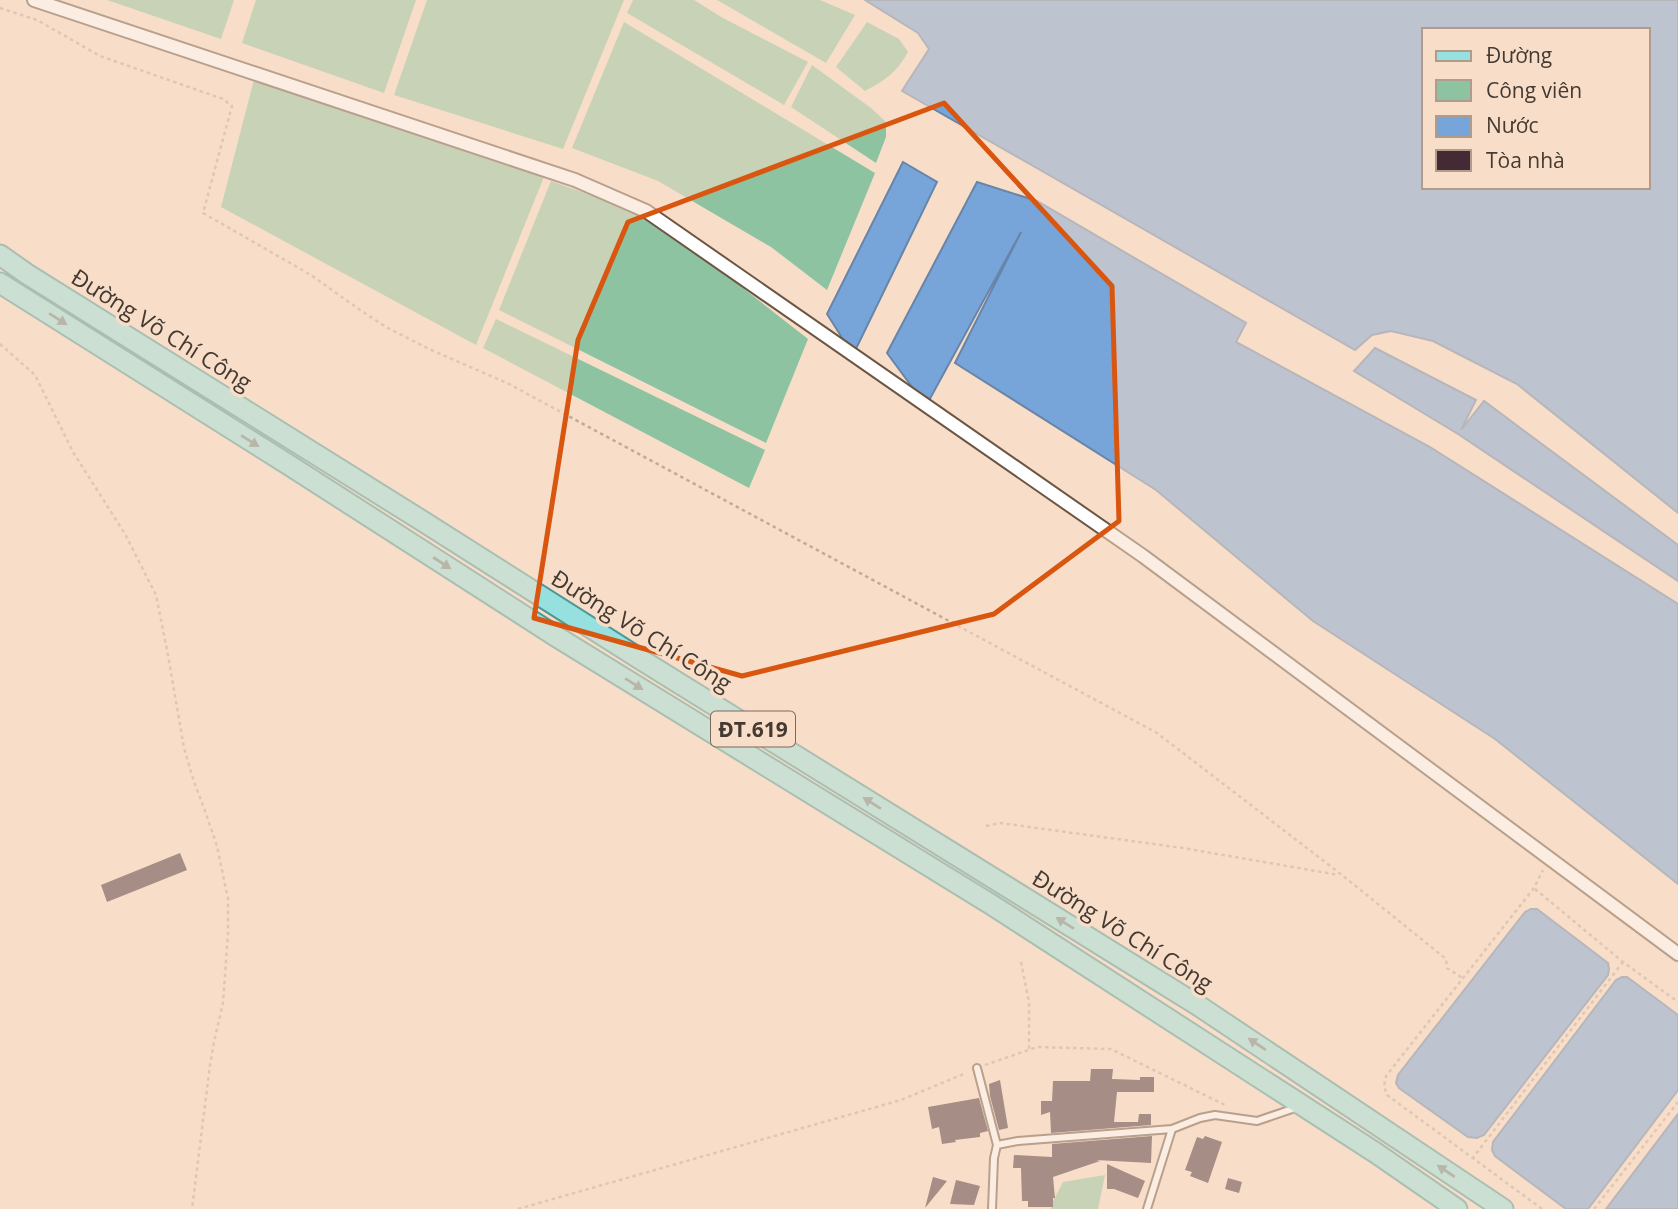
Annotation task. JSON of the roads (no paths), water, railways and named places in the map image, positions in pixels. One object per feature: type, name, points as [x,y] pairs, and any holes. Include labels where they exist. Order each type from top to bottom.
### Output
[{"type":"main road","name":"Đường Võ Chí Công","points":[[0,255],[652,666],[1199,1006],[1503,1209]]},
{"type":"main road","name":"Đường Võ Chí Công","points":[[0,283],[545,629],[992,905],[1376,1153],[1457,1209]]},
{"type":"street","points":[[34,0],[575,180],[646,211],[1143,556],[1678,954]]},
{"type":"lane","points":[[977,1068],[996,1145],[992,1209]]},
{"type":"lane","points":[[996,1145],[1172,1129],[1215,1115],[1257,1121],[1302,1105]]},
{"type":"lane","points":[[1147,1209],[1172,1129]]},
{"type":"water","points":[[865,0],[1678,0],[1678,513],[1517,384],[1433,341],[1391,331],[1372,335],[1355,350],[902,91],[929,49],[918,33]]},
{"type":"water","points":[[903,162],[937,182],[853,355],[827,314]]},
{"type":"water","points":[[977,182],[1037,201],[1246,323],[1236,342],[1430,447],[1678,604],[1678,884],[1495,739],[1313,621],[1156,490],[955,363],[1021,232],[926,406],[887,353]]},
{"type":"water","points":[[1375,348],[1476,400],[1461,430],[1484,401],[1678,545],[1678,581],[1458,434],[1354,371]]},
{"type":"water","points":[[1537,909],[1608,963],[1608,975],[1484,1135],[1477,1138],[1468,1137],[1399,1088],[1396,1083],[1398,1075],[1525,912]]},
{"type":"water","points":[[1627,977],[1678,1015],[1678,1090],[1588,1209],[1566,1209],[1495,1156],[1492,1150],[1493,1142],[1616,980]]},
{"type":"water","points":[[1678,1114],[1678,1209],[1606,1209]]}]
